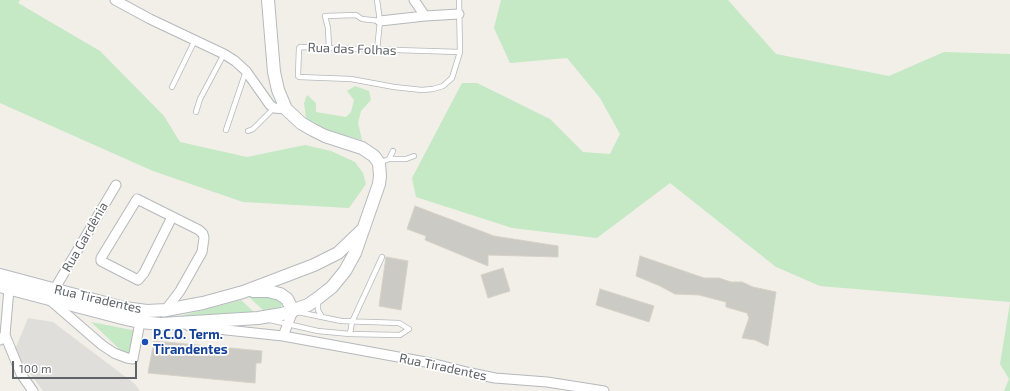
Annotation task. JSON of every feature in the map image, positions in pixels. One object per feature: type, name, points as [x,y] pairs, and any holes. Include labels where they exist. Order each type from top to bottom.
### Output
[{"type":"street","points":[[115,0],[150,19],[224,54],[235,61],[246,71],[262,96],[301,123],[325,136],[362,148],[384,161]]},
{"type":"street","points":[[414,0],[424,16]]},
{"type":"street","points":[[266,1],[274,72],[280,108]]},
{"type":"street","points":[[380,21],[459,14]]},
{"type":"street","name":"Rua Tiradentes","points":[[170,324],[262,318],[293,311],[318,298],[332,287],[345,271],[355,253],[379,184],[384,161]]},
{"type":"street","name":"Rua Gardênia","points":[[52,294],[116,185]]},
{"type":"street","points":[[124,308],[134,315],[140,322],[143,318],[159,315],[166,310],[180,291],[191,269],[202,252],[204,238],[203,234],[199,230],[140,199],[136,199],[101,258],[101,261],[138,280],[144,273],[172,217]]},
{"type":"street","points":[[243,292],[286,277],[328,258],[346,246],[362,230]]},
{"type":"street","name":"Rua Tiradentes","points":[[0,275],[52,294],[140,322],[283,336],[431,363],[495,378],[554,383],[604,391]]},
{"type":"street","points":[[180,291],[187,307]]},
{"type":"street","points":[[243,292],[263,291],[280,294],[287,299],[293,311],[283,336]]},
{"type":"street","points":[[0,306],[6,292]]},
{"type":"street","points":[[6,292],[2,338],[21,374],[33,391]]},
{"type":"street","name":"Rua Tiradentes","points":[[6,292],[52,294],[147,311],[187,307],[243,292]]},
{"type":"street","name":"Rua Tiradentes","points":[[52,294],[111,351],[122,357],[133,359],[140,322]]},
{"type":"lane","points":[[377,0],[380,21],[377,50]]},
{"type":"lane","points":[[458,0],[460,52]]},
{"type":"lane","points":[[329,48],[328,28],[325,16],[356,15],[362,19],[380,21]]},
{"type":"lane","points":[[172,87],[195,40]]},
{"type":"lane","name":"Rua das Folhas","points":[[299,48],[460,52],[452,78],[443,86],[433,89],[422,90],[394,87],[351,79],[298,77],[299,48]]},
{"type":"lane","points":[[196,112],[200,99],[224,54]]},
{"type":"lane","points":[[226,130],[246,71]]},
{"type":"lane","points":[[248,131],[253,129],[280,108]]},
{"type":"lane","points":[[384,161],[393,151]]},
{"type":"lane","points":[[384,161],[406,159],[414,156]]},
{"type":"lane","points":[[350,334],[352,322],[382,257]]},
{"type":"lane","points":[[318,298],[317,307],[322,317]]},
{"type":"lane","points":[[293,311],[352,322]]},
{"type":"lane","name":"Rua Tiradentes","points":[[262,318],[318,331],[350,334],[400,335],[409,329],[399,322],[352,322]]},
{"type":"shaded area","points":[[28,318],[53,322],[135,384],[140,391],[43,391],[14,352]]},
{"type":"green space","points":[[0,0],[20,0],[18,3],[100,51],[164,116],[180,142],[247,157],[305,145],[331,151],[355,162],[363,173],[366,184],[349,208],[243,202],[153,171],[0,103]]},
{"type":"green space","points":[[501,0],[728,0],[776,54],[889,76],[944,52],[1010,54],[1010,302],[820,286],[776,267],[670,183],[597,238],[512,228],[416,197],[412,178],[462,83],[477,83],[550,119],[583,152],[610,154],[620,134],[600,98],[567,58],[510,63],[494,28]]},
{"type":"green space","points":[[355,86],[369,91],[371,100],[361,111],[358,123],[362,140],[327,130],[306,118],[304,103],[307,95],[316,103],[316,112],[346,117],[351,112],[354,100],[347,91]]},
{"type":"green space","points":[[249,297],[277,297],[282,302],[281,307],[263,310]]},
{"type":"green space","points":[[241,300],[254,312],[176,317]]},
{"type":"green space","points":[[1010,303],[1010,391],[1004,391],[1009,379],[1000,364]]},
{"type":"green space","points":[[91,322],[137,331],[129,358]]},
{"type":"building","points":[[415,206],[494,236],[558,246],[558,257],[488,255],[488,266],[425,240],[426,236],[407,229]]},
{"type":"building","points":[[640,256],[704,278],[719,278],[731,282],[742,282],[753,287],[776,292],[768,346],[755,340],[742,338],[749,318],[747,313],[726,307],[726,302],[699,295],[675,294],[636,276]]},
{"type":"building","points":[[386,257],[408,261],[401,310],[379,306]]},
{"type":"building","points":[[503,268],[510,291],[488,298],[481,275]]},
{"type":"building","points":[[600,289],[654,306],[649,322],[596,305]]},
{"type":"building","points":[[154,341],[262,351],[261,363],[256,363],[255,383],[148,373]]},
{"type":"place","name":"P.C.O. Term. Tirandentes","points":[[145,342]]}]
